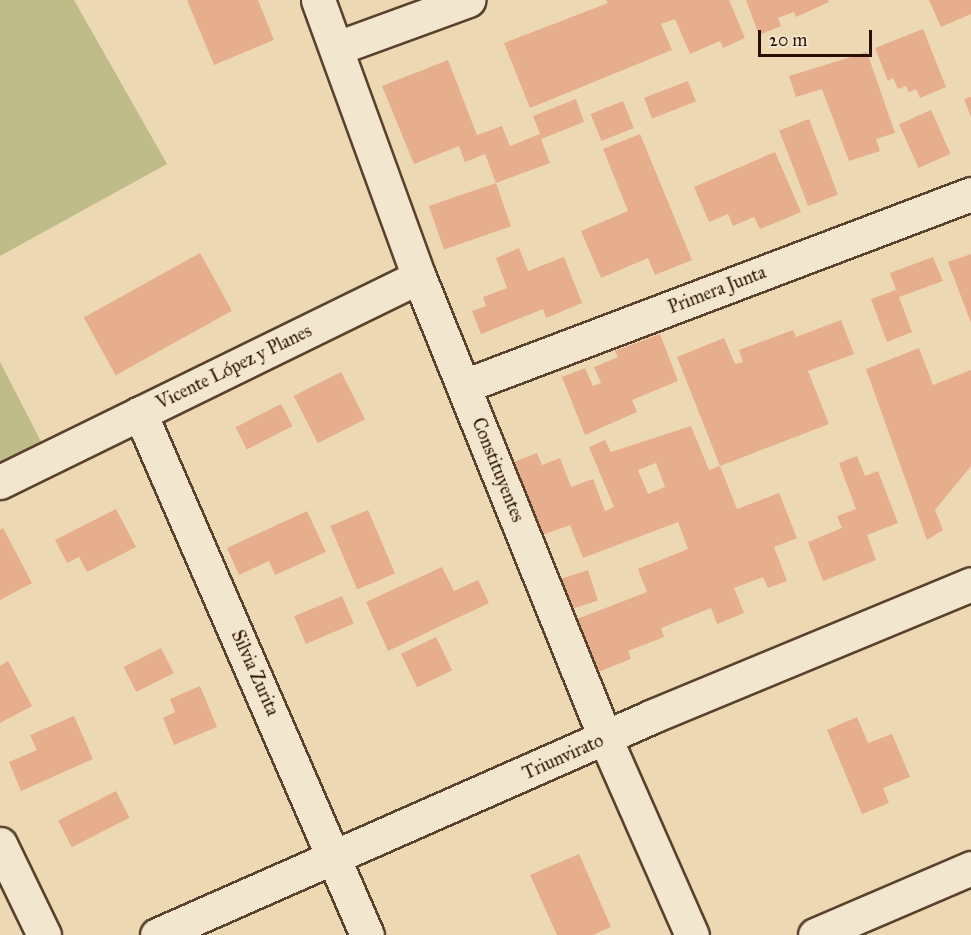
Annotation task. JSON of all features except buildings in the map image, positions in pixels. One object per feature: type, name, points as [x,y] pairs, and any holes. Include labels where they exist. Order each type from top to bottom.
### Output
[{"type":"street","name":"Constituyentes","points":[[318,0],[419,277],[605,738],[692,935]]},
{"type":"street","points":[[337,48],[468,0]]},
{"type":"street","name":"Primera Junta","points":[[464,386],[971,194]]},
{"type":"street","name":"Vicente López y Planes","points":[[0,482],[419,277]]},
{"type":"street","name":"Silvia Zurita","points":[[140,413],[336,856],[367,935]]},
{"type":"street","name":"Triunvirato","points":[[157,935],[605,738],[971,584]]},
{"type":"street","points":[[0,844],[44,935]]},
{"type":"street","points":[[815,935],[971,868]]},
{"type":"shaded area","points":[[0,0],[74,0],[167,164],[0,256]]},
{"type":"shaded area","points":[[0,362],[49,457],[0,482]]}]
